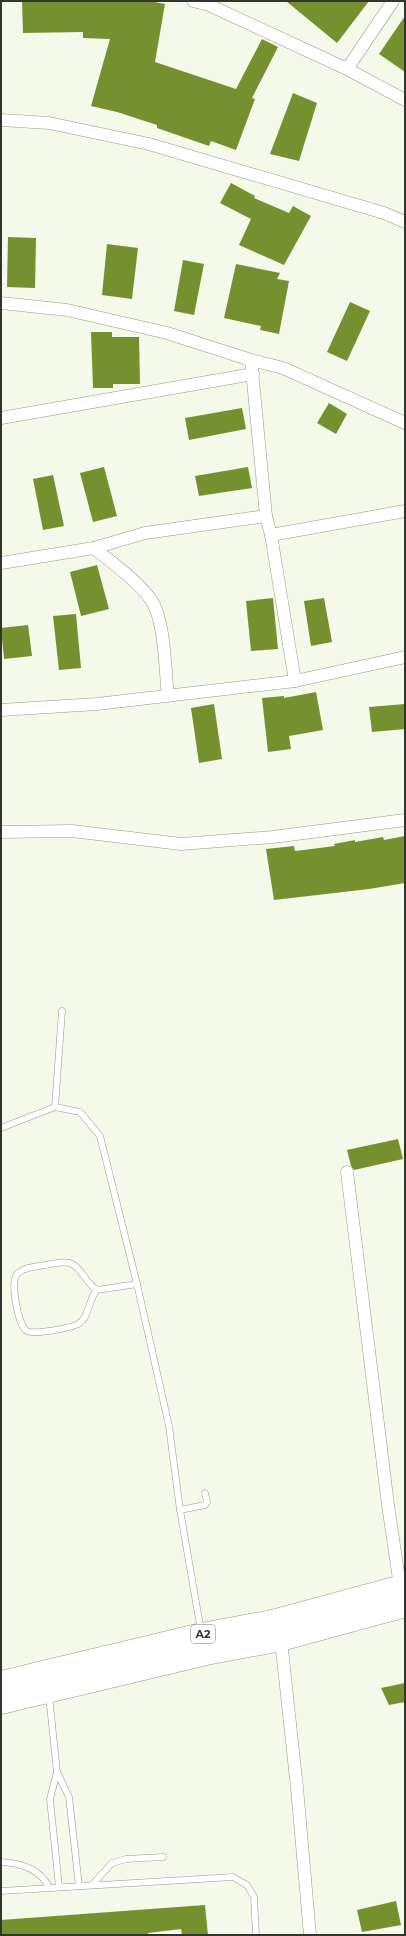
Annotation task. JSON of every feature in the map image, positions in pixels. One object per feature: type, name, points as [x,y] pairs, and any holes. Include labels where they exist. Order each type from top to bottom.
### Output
[{"type":"highway","name":"A2","points":[[1,1682],[202,1634],[272,1621],[403,1592]]},
{"type":"highway","name":"A2","points":[[1,1703],[206,1654],[280,1640],[403,1592]]},
{"type":"street","points":[[194,1],[211,3],[347,69],[405,100]]},
{"type":"street","points":[[347,69],[394,1]]},
{"type":"street","points":[[1,120],[49,123],[150,144],[384,213],[405,222]]},
{"type":"street","points":[[1,303],[67,310],[167,333],[252,360],[283,368],[405,423]]},
{"type":"street","points":[[252,360],[266,516],[271,535],[295,681]]},
{"type":"street","points":[[1,418],[253,374]]},
{"type":"street","points":[[271,535],[405,511]]},
{"type":"street","points":[[1,562],[94,548],[145,533],[266,516]]},
{"type":"street","points":[[94,548],[130,577],[153,604],[159,618],[168,696]]},
{"type":"street","points":[[1,710],[97,704],[295,681],[405,657]]},
{"type":"street","points":[[1,832],[72,831],[181,844],[273,837],[405,820]]},
{"type":"street","points":[[347,1172],[388,1505],[403,1592]]},
{"type":"street","points":[[280,1640],[297,1788],[310,1935]]},
{"type":"lane","points":[[55,1107],[62,1011]]},
{"type":"lane","points":[[1,1128],[55,1107],[80,1112],[100,1136],[137,1284],[169,1426],[180,1510],[202,1634]]},
{"type":"lane","points":[[97,1290],[86,1280],[79,1268],[74,1264],[65,1262],[22,1269],[15,1275],[13,1284],[21,1325],[27,1331],[35,1333],[78,1324],[84,1319],[90,1300],[97,1290],[137,1284]]},
{"type":"lane","points":[[180,1510],[205,1505],[207,1502],[205,1493]]},
{"type":"lane","points":[[48,1692],[57,1772],[69,1797],[79,1886]]},
{"type":"lane","points":[[57,1772],[50,1799],[59,1887]]},
{"type":"lane","points":[[92,1885],[112,1863],[126,1859],[163,1857]]},
{"type":"lane","points":[[1,1862],[26,1867],[44,1878],[49,1887]]},
{"type":"lane","points":[[1,1891],[233,1877],[247,1885],[254,1897],[256,1935]]},
{"type":"building","points":[[22,1],[150,1],[165,4],[155,62],[236,89],[262,39],[278,47],[252,98],[255,99],[236,150],[211,141],[209,146],[157,128],[157,125],[117,112],[91,106],[110,39],[83,38],[83,32],[23,33]]},
{"type":"building","points":[[286,1],[369,1],[337,43]]},
{"type":"building","points":[[405,16],[405,72],[379,54]]},
{"type":"building","points":[[293,93],[317,103],[299,161],[270,154]]},
{"type":"building","points":[[231,183],[255,196],[254,198],[289,213],[293,206],[311,216],[284,265],[239,245],[251,219],[220,203]]},
{"type":"building","points":[[8,237],[36,238],[35,288],[7,287]]},
{"type":"building","points":[[107,244],[138,248],[132,299],[102,295]]},
{"type":"building","points":[[183,260],[204,264],[194,315],[174,311]]},
{"type":"building","points":[[236,264],[280,273],[277,279],[289,281],[279,334],[260,330],[261,326],[224,318]]},
{"type":"building","points":[[350,302],[370,311],[347,361],[327,352]]},
{"type":"building","points":[[91,332],[112,332],[112,337],[139,337],[140,384],[113,384],[113,388],[93,388]]},
{"type":"building","points":[[329,403],[347,414],[336,434],[317,423]]},
{"type":"building","points":[[242,408],[246,429],[189,440],[185,418]]},
{"type":"building","points":[[104,467],[117,516],[93,522],[80,473]]},
{"type":"building","points":[[248,467],[252,488],[199,496],[195,476]]},
{"type":"building","points":[[53,475],[64,526],[43,530],[33,479]]},
{"type":"building","points":[[97,565],[109,609],[81,616],[70,572]]},
{"type":"building","points":[[273,598],[278,649],[251,651],[246,601]]},
{"type":"building","points":[[324,598],[332,642],[311,646],[304,601]]},
{"type":"building","points":[[76,614],[81,668],[59,670],[53,616]]},
{"type":"building","points":[[28,625],[32,656],[4,659],[1,628]]},
{"type":"building","points":[[316,692],[323,730],[289,736],[291,749],[268,752],[262,698],[284,696],[284,698]]},
{"type":"building","points":[[214,704],[222,759],[199,763],[191,708]]},
{"type":"building","points":[[405,704],[405,729],[372,732],[369,707]]},
{"type":"building","points":[[405,836],[405,883],[369,889],[274,900],[266,849],[294,846],[295,851],[335,846],[334,844],[355,840],[355,842],[383,837],[384,840]]},
{"type":"building","points":[[398,1139],[403,1159],[354,1170],[351,1166],[347,1150]]},
{"type":"building","points":[[405,1683],[405,1702],[389,1705],[381,1688]]},
{"type":"building","points":[[396,1901],[401,1925],[362,1932],[357,1910]]},
{"type":"building","points":[[205,1905],[208,1935],[182,1935],[181,1929],[148,1933],[148,1935],[1,1935],[1,1920]]}]
